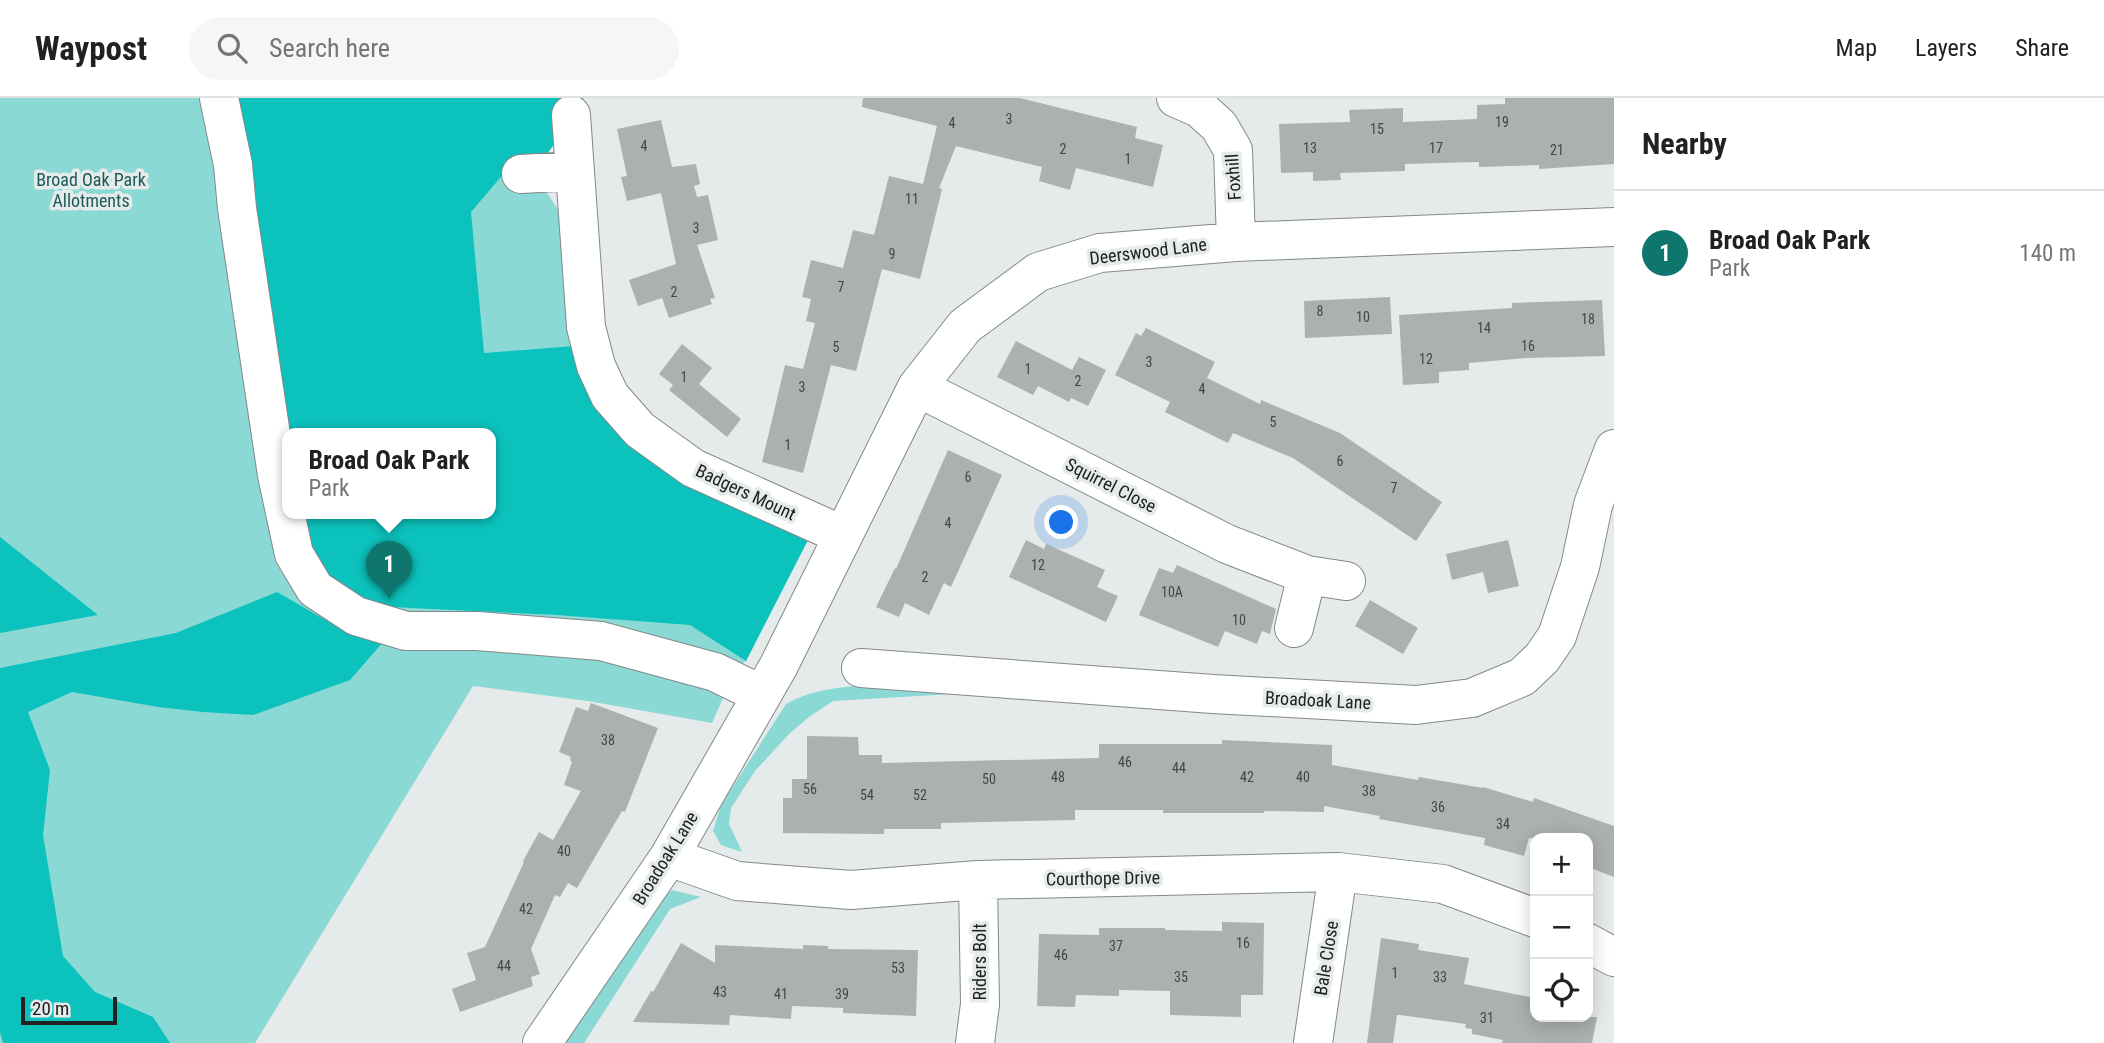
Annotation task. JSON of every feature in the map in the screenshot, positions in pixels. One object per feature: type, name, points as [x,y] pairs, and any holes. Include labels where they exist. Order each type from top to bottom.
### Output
[{"type":"street","points":[[219,98],[233,165],[237,208],[282,498]]},
{"type":"street","name":"Foxhill","points":[[1176,98],[1199,108],[1219,125],[1233,150],[1236,242]]},
{"type":"street","name":"Badgers Mount","points":[[570,115],[586,327],[596,366],[610,396],[640,430],[693,468],[842,535]]},
{"type":"street","points":[[521,174],[575,171]]},
{"type":"street","name":"Deerswood Lane","points":[[770,681],[917,387],[965,326],[1038,272],[1100,253],[1236,242],[1614,228]]},
{"type":"street","name":"Squirrel Close","points":[[917,387],[1227,544],[1307,575],[1346,582]]},
{"type":"street","name":"Broadoak Lane","points":[[860,668],[1213,694],[1416,705],[1472,698],[1522,677],[1542,659],[1557,636],[1580,568],[1593,505],[1614,449]]},
{"type":"street","points":[[286,519],[294,554],[315,589],[356,616],[406,631],[477,631],[601,641],[715,672],[770,681]]},
{"type":"street","points":[[1294,628],[1307,575]]},
{"type":"street","name":"Broadoak Lane","points":[[542,1043],[669,857],[770,681]]},
{"type":"street","name":"Courthope Drive","points":[[669,857],[737,881],[851,890],[978,880],[1338,872],[1443,884],[1530,916]]},
{"type":"street","name":"Bale Close","points":[[1313,1043],[1338,872]]},
{"type":"street","name":"Riders Bolt","points":[[975,1043],[979,1004],[978,880]]},
{"type":"street","points":[[1593,946],[1614,957]]},
{"type":"green space","name":"Broad Oak Park Allotments","points":[[0,98],[584,98],[557,112],[516,190],[547,193],[563,217],[584,376],[809,538],[746,661],[736,669],[712,723],[588,701],[473,686],[255,1043],[0,1043]]},
{"type":"green space","points":[[858,686],[952,691],[952,694],[833,701],[789,734],[755,771],[731,808],[729,824],[742,852],[721,845],[713,831],[721,805],[786,704],[821,691]]},
{"type":"green space","points":[[672,890],[701,897],[670,909],[584,1043],[560,1043],[659,899]]},
{"type":"shaded area","points":[[239,98],[584,98],[557,112],[557,140],[545,157],[517,158],[471,212],[484,353],[574,346],[584,376],[809,538],[746,661],[690,625],[371,606],[339,593],[313,559],[305,519],[496,519],[496,428],[287,428],[245,169]]},
{"type":"shaded area","points":[[0,537],[98,615],[0,633]]},
{"type":"shaded area","points":[[277,592],[341,629],[384,641],[350,680],[253,715],[158,707],[72,692],[28,712],[50,770],[43,835],[63,956],[95,992],[153,1017],[170,1043],[3,1043],[0,1032],[0,668],[176,633]]},
{"type":"building","points":[[863,98],[1020,98],[1137,127],[1135,138],[1163,145],[1153,187],[1076,168],[1070,190],[1039,181],[1042,167],[956,146],[939,188],[942,189],[920,279],[882,269],[856,371],[831,365],[803,473],[762,462],[785,365],[803,369],[815,323],[806,321],[811,299],[802,297],[811,260],[843,268],[853,230],[874,235],[889,176],[923,184],[937,126],[862,107]]},
{"type":"building","points":[[1505,98],[1614,98],[1614,164],[1539,169],[1539,165],[1479,167],[1479,162],[1405,164],[1405,171],[1340,173],[1341,180],[1313,181],[1313,172],[1281,173],[1279,124],[1350,122],[1349,110],[1403,108],[1403,122],[1477,119],[1477,105],[1505,104]]},
{"type":"building","points":[[661,120],[672,167],[696,164],[700,184],[694,186],[697,197],[708,195],[718,240],[697,245],[715,298],[710,299],[712,304],[669,318],[662,298],[638,306],[629,280],[676,264],[661,193],[627,201],[621,177],[627,176],[617,129]]},
{"type":"building","points":[[1390,297],[1392,334],[1305,338],[1304,301]]},
{"type":"building","points":[[1602,300],[1605,356],[1469,363],[1469,370],[1439,372],[1439,383],[1403,385],[1399,315],[1512,308],[1512,303]]},
{"type":"building","points":[[1146,328],[1215,362],[1207,378],[1260,404],[1261,400],[1340,433],[1442,502],[1416,541],[1293,458],[1233,433],[1228,443],[1165,412],[1170,402],[1115,375],[1136,333],[1141,336]]},
{"type":"building","points":[[1016,341],[1072,370],[1079,357],[1106,370],[1088,406],[1071,398],[1069,402],[1038,386],[1033,395],[997,377]]},
{"type":"building","points":[[682,344],[712,368],[699,384],[741,419],[727,437],[669,390],[673,385],[659,374]]},
{"type":"building","points":[[948,450],[1002,475],[951,587],[944,583],[929,615],[905,603],[899,617],[876,607],[896,569]]},
{"type":"building","points":[[1026,540],[1044,549],[1046,544],[1105,570],[1097,587],[1118,596],[1106,622],[1009,577]]},
{"type":"building","points":[[1508,540],[1519,586],[1488,593],[1483,572],[1452,580],[1446,554]]},
{"type":"building","points":[[1177,565],[1276,609],[1270,634],[1262,631],[1257,644],[1225,631],[1218,647],[1139,615],[1159,568],[1173,573]]},
{"type":"building","points":[[1370,600],[1418,628],[1403,654],[1355,626]]},
{"type":"building","points":[[591,703],[658,728],[625,812],[622,811],[577,888],[568,883],[560,897],[555,895],[531,949],[540,974],[531,977],[533,986],[460,1012],[452,989],[476,980],[467,953],[485,947],[523,861],[539,832],[553,840],[581,791],[564,785],[572,762],[571,757],[559,752],[576,707],[588,711]]},
{"type":"building","points":[[807,736],[858,737],[859,755],[882,755],[882,763],[1099,758],[1099,744],[1222,744],[1222,740],[1332,745],[1332,765],[1418,780],[1419,777],[1483,787],[1533,802],[1534,798],[1614,826],[1614,877],[1593,869],[1593,833],[1530,833],[1524,856],[1484,845],[1485,838],[1324,806],[1324,812],[1264,813],[1075,810],[1075,820],[941,823],[941,829],[884,829],[884,834],[783,833],[783,798],[792,798],[792,779],[807,779]]},
{"type":"building","points":[[1222,922],[1264,923],[1263,995],[1241,995],[1241,1017],[1170,1015],[1170,991],[1119,990],[1119,996],[1076,995],[1075,1007],[1037,1006],[1039,934],[1099,935],[1099,928],[1222,931]]},
{"type":"building","points":[[1381,938],[1419,944],[1418,950],[1469,958],[1464,984],[1530,997],[1530,1022],[1593,1022],[1593,1017],[1597,1017],[1592,1043],[1502,1043],[1503,1040],[1472,1034],[1472,1029],[1465,1028],[1466,1024],[1397,1015],[1393,1043],[1367,1043]]},
{"type":"building","points":[[681,943],[715,963],[715,945],[803,949],[803,945],[828,946],[828,949],[918,950],[916,1016],[843,1013],[843,1008],[792,1006],[791,1019],[730,1015],[729,1025],[633,1022]]},
{"type":"place","name":"Broad Oak Park","points":[[389,599]]}]
